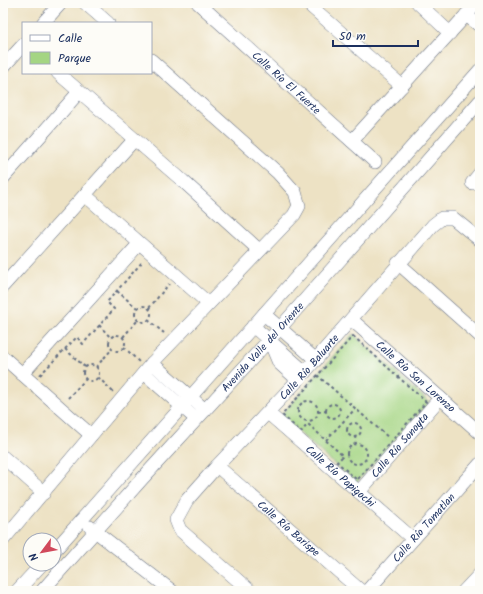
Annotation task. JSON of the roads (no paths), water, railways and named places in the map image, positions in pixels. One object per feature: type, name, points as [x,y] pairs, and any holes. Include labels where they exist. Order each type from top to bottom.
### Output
[{"type":"street","points":[[44,22],[61,3]]},
{"type":"street","points":[[86,3],[107,22]]},
{"type":"street","name":"Calle Río El Fuerte","points":[[198,3],[375,162]]},
{"type":"street","points":[[307,3],[402,86]]},
{"type":"street","points":[[418,3],[450,33]]},
{"type":"street","points":[[352,141],[466,15],[478,4]]},
{"type":"street","points":[[466,15],[480,26]]},
{"type":"street","points":[[3,67],[22,46]]},
{"type":"street","points":[[3,540],[148,369],[208,303],[297,210],[299,202],[295,192],[278,173],[152,61]]},
{"type":"street","name":"Avenida Valle del Oriente","points":[[62,542],[185,401],[480,70]]},
{"type":"street","points":[[59,74],[183,181],[259,250]]},
{"type":"street","points":[[3,178],[79,92]]},
{"type":"street","name":"Avenida Valle del Oriente","points":[[42,591],[200,414],[280,328],[480,100]]},
{"type":"street","points":[[3,286],[134,140]]},
{"type":"street","points":[[85,195],[208,303]]},
{"type":"street","name":"Calle Río Baluarte","points":[[250,591],[182,533],[176,523],[181,508],[217,466],[309,371],[398,263],[433,225],[442,218],[448,217],[458,221],[480,240]]},
{"type":"street","points":[[22,374],[139,244]]},
{"type":"street","points":[[398,263],[480,336]]},
{"type":"street","points":[[264,314],[280,328],[309,371]]},
{"type":"street","name":"Calle Río San Lorenzo","points":[[352,320],[480,433]]},
{"type":"street","points":[[253,326],[309,371]]},
{"type":"street","points":[[3,357],[91,435]]},
{"type":"street","points":[[148,369],[200,414]]},
{"type":"street","name":"Calle Río Sonoyta","points":[[359,492],[395,444],[440,398]]},
{"type":"street","name":"Calle Río Papigochi","points":[[268,413],[414,540]]},
{"type":"street","points":[[3,456],[44,493]]},
{"type":"street","name":"Calle Río Tomatlan","points":[[367,591],[414,540],[480,464]]},
{"type":"street","name":"Calle Río Barispe","points":[[217,466],[361,591]]},
{"type":"street","points":[[82,520],[172,591]]},
{"type":"street","points":[[17,591],[35,572]]},
{"type":"street","points":[[464,591],[480,574]]}]
